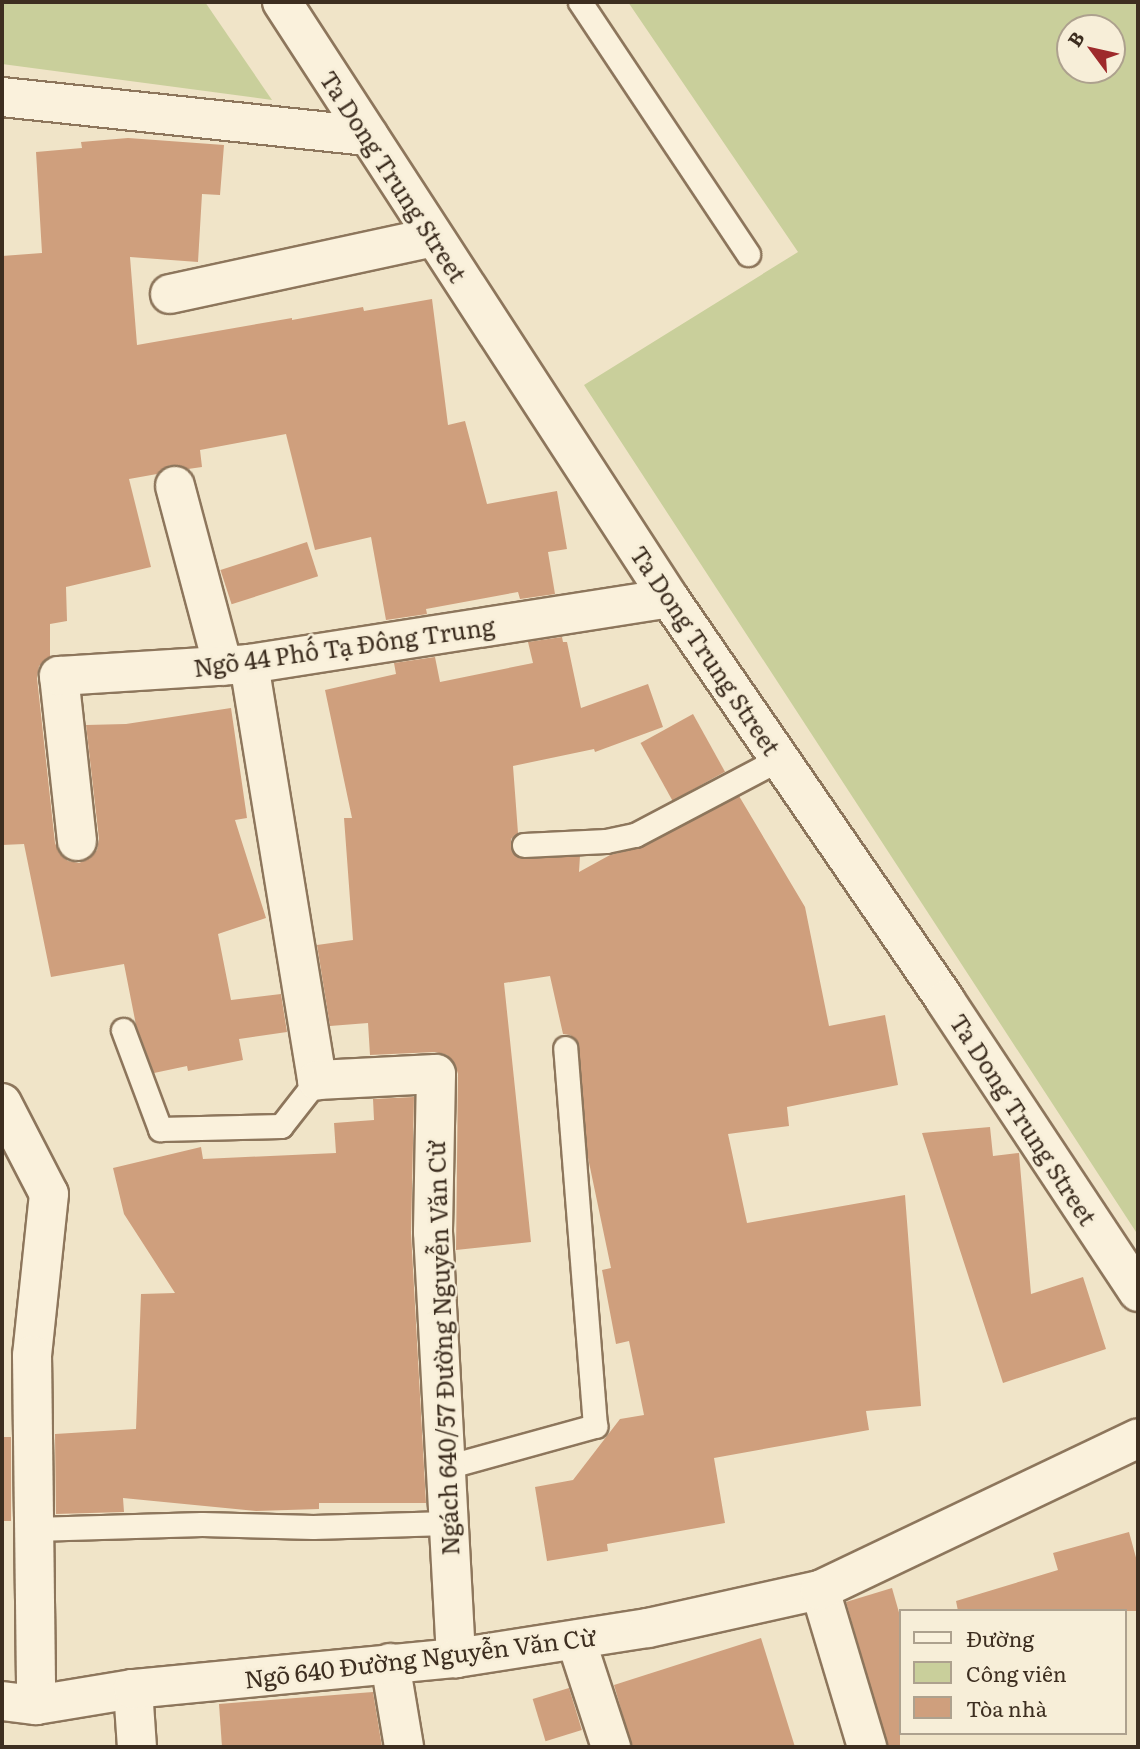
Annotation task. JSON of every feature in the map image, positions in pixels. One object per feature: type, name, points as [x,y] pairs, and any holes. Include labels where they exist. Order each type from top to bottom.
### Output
[{"type":"street","name":"Ta Dong Trung Street","points":[[282,2],[669,598],[945,1000],[1138,1292]]},
{"type":"street","points":[[2,97],[369,136]]},
{"type":"street","points":[[170,294],[433,237]]},
{"type":"street","points":[[175,486],[236,665],[317,1080]]},
{"type":"street","name":"Ngõ 44 Phố Tạ Đông Trung","points":[[76,841],[59,676],[236,665],[669,598]]},
{"type":"street","name":"Ngách 640/57 Đường Nguyễn Văn Cừ","points":[[317,1080],[436,1074],[433,1232],[456,1658]]},
{"type":"street","points":[[2,1103],[50,1194],[17,1376],[34,1529],[19,1703]]},
{"type":"street","name":"Ngõ 640 Đường Nguyễn Văn Cừ","points":[[19,1703],[133,1689],[456,1658],[648,1628],[820,1590],[1138,1438]]},
{"type":"street","points":[[820,1590],[867,1747]]},
{"type":"street","points":[[576,1640],[611,1747]]},
{"type":"street","points":[[390,1664],[404,1747]]},
{"type":"street","points":[[133,1689],[137,1747]]},
{"type":"lane","points":[[580,2],[748,254]]},
{"type":"lane","points":[[524,845],[606,841],[635,835],[779,759]]},
{"type":"lane","points":[[123,1031],[160,1129],[281,1126],[317,1080]]},
{"type":"lane","points":[[446,1467],[594,1426],[565,1048]]},
{"type":"lane","points":[[34,1529],[202,1524],[313,1527],[447,1523]]},
{"type":"green space","points":[[2,2],[205,2],[272,100],[2,64]]},
{"type":"green space","points":[[628,2],[1138,2],[1138,1235],[584,385],[798,252]]},
{"type":"building","points":[[128,138],[224,145],[220,195],[202,194],[198,262],[130,257],[137,345],[292,318],[363,307],[364,311],[432,299],[448,425],[465,421],[487,504],[557,491],[567,549],[548,552],[555,594],[520,599],[518,592],[426,609],[427,614],[386,620],[371,537],[315,550],[286,434],[200,450],[202,467],[188,469],[170,465],[157,474],[129,479],[151,567],[66,587],[67,621],[50,624],[50,657],[39,666],[37,678],[55,843],[60,854],[68,861],[79,863],[90,858],[97,850],[99,839],[86,725],[126,724],[231,708],[247,818],[235,820],[266,918],[218,934],[231,1000],[281,994],[287,1032],[239,1039],[243,1060],[188,1071],[187,1066],[154,1073],[136,1025],[124,964],[51,977],[24,844],[2,845],[2,256],[42,253],[36,152],[82,148],[81,142]]},
{"type":"building","points":[[307,542],[318,576],[232,604],[220,570]]},
{"type":"building","points":[[562,637],[563,642],[567,642],[581,708],[648,684],[663,727],[595,752],[594,749],[513,766],[518,833],[511,839],[512,852],[525,859],[580,856],[579,872],[610,855],[642,847],[739,796],[805,907],[829,1026],[885,1015],[898,1085],[787,1107],[789,1126],[728,1134],[747,1223],[905,1195],[921,1406],[866,1411],[869,1430],[714,1458],[725,1523],[607,1544],[608,1551],[547,1561],[535,1487],[573,1480],[620,1419],[644,1415],[629,1341],[616,1344],[602,1270],[611,1268],[587,1153],[577,1041],[570,1035],[563,1034],[550,976],[504,983],[531,1242],[456,1250],[458,1074],[455,1064],[447,1055],[435,1052],[370,1055],[368,1023],[330,1026],[317,945],[353,940],[344,818],[352,818],[325,690],[396,674],[394,663],[435,657],[440,682],[533,663],[528,642]]},
{"type":"building","points":[[693,714],[725,772],[673,801],[641,743]]},
{"type":"building","points":[[414,1097],[411,1233],[426,1503],[319,1503],[319,1509],[256,1511],[123,1498],[124,1512],[56,1514],[55,1434],[136,1429],[141,1294],[175,1293],[124,1214],[113,1168],[201,1147],[203,1159],[336,1153],[334,1123],[374,1120],[373,1099]]},
{"type":"building","points":[[990,1127],[993,1156],[1019,1153],[1031,1294],[1083,1277],[1106,1349],[1003,1383],[922,1133]]},
{"type":"building","points":[[2,1437],[11,1437],[11,1521],[2,1521]]},
{"type":"building","points":[[1129,1532],[1138,1565],[1138,1611],[958,1609],[956,1601],[1058,1570],[1053,1553]]},
{"type":"building","points":[[892,1588],[898,1609],[900,1747],[888,1747],[846,1602]]},
{"type":"building","points":[[761,1638],[795,1747],[632,1747],[614,1685]]},
{"type":"building","points":[[569,1688],[582,1730],[546,1741],[533,1699]]},
{"type":"building","points":[[373,1692],[382,1747],[222,1747],[219,1704]]}]
